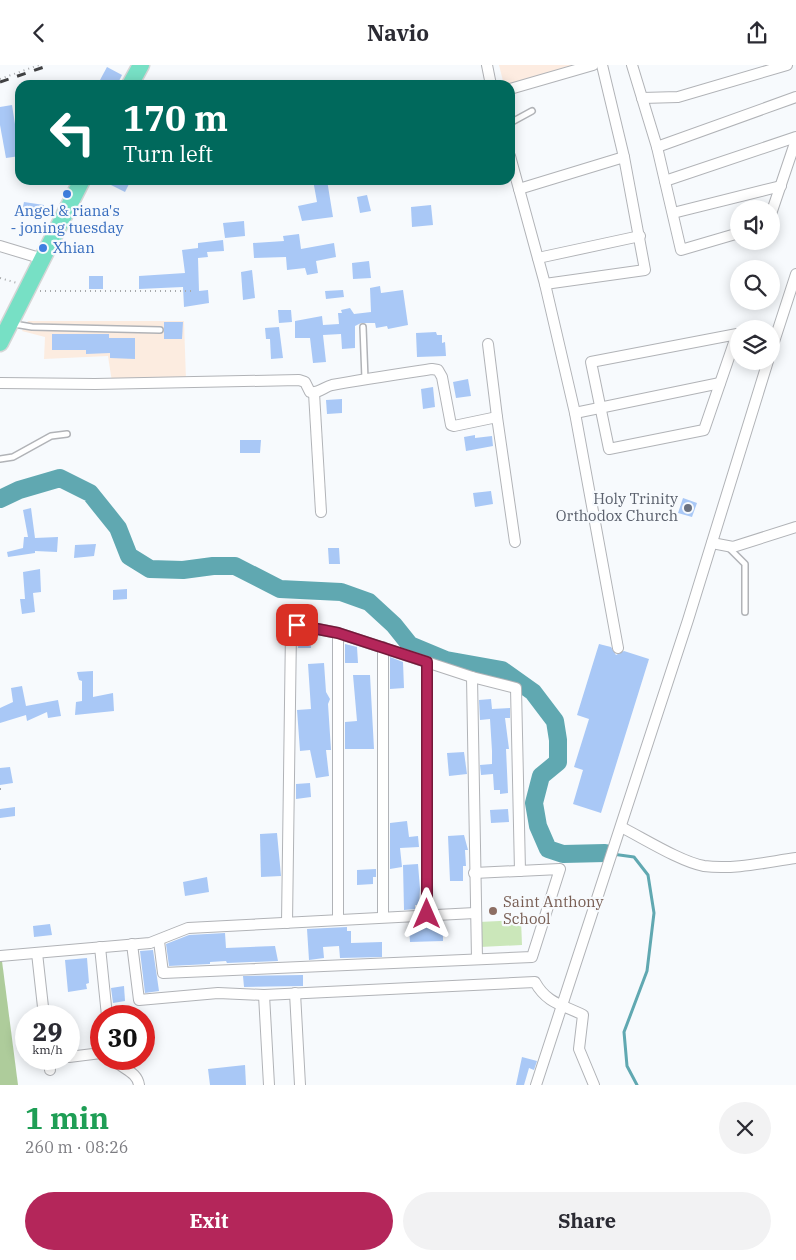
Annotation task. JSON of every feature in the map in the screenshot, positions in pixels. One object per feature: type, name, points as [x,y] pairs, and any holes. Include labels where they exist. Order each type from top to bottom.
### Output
[{"type":"main road","points":[[133,80],[141,65]]},
{"type":"main road","points":[[0,343],[6,327],[30,286],[80,185]]},
{"type":"street","points":[[487,65],[490,80]]},
{"type":"street","points":[[515,88],[593,65]]},
{"type":"street","points":[[545,284],[645,270],[624,157],[602,65]]},
{"type":"street","points":[[632,65],[674,213],[681,250],[730,236]]},
{"type":"street","points":[[642,98],[678,97],[787,65]]},
{"type":"street","points":[[656,147],[796,97]]},
{"type":"street","points":[[665,181],[796,139]]},
{"type":"street","points":[[776,200],[796,139]]},
{"type":"street","points":[[519,189],[624,157]]},
{"type":"street","points":[[515,174],[545,284],[575,413],[618,648]]},
{"type":"street","points":[[674,213],[781,186]]},
{"type":"street","points":[[538,258],[640,236]]},
{"type":"street","points":[[0,246],[43,259]]},
{"type":"street","points":[[780,323],[796,274]]},
{"type":"street","points":[[737,334],[720,383],[704,430],[609,449],[591,362],[737,334]]},
{"type":"street","points":[[488,344],[515,542]]},
{"type":"street","points":[[314,393],[327,386],[432,369],[438,370],[442,377],[451,425],[498,417]]},
{"type":"street","points":[[536,1085],[610,862],[765,370]]},
{"type":"street","points":[[0,383],[95,384],[299,380],[305,382],[310,392],[314,393]]},
{"type":"street","points":[[575,413],[720,383]]},
{"type":"street","points":[[314,393],[321,512]]},
{"type":"street","points":[[712,543],[726,546],[741,545],[768,534],[796,527]]},
{"type":"street","points":[[287,923],[291,630],[297,625],[338,633],[472,677],[516,688],[520,871]]},
{"type":"street","points":[[338,633],[338,920]]},
{"type":"street","points":[[383,647],[383,917]]},
{"type":"street","points":[[427,662],[427,914]]},
{"type":"street","points":[[472,677],[474,873],[478,959]]},
{"type":"street","points":[[620,828],[682,858],[704,866],[736,866],[796,858]]},
{"type":"street","points":[[159,941],[163,973],[532,957],[560,869],[474,873]]},
{"type":"street","points":[[0,956],[159,941],[173,933],[188,928],[427,914],[475,913]]},
{"type":"street","points":[[132,944],[139,1000],[218,993],[264,995],[535,982],[546,997],[562,1008],[583,1015],[579,1049],[594,1085]]},
{"type":"street","points":[[100,947],[106,1005]]},
{"type":"street","points":[[37,953],[43,1005]]},
{"type":"street","points":[[295,993],[300,1085]]},
{"type":"street","points":[[264,995],[269,1085]]},
{"type":"street","points":[[127,1070],[134,1074],[139,1085]]},
{"type":"lane","points":[[515,120],[532,111]]},
{"type":"lane","points":[[6,327],[160,330]]},
{"type":"lane","points":[[363,327],[364,379]]},
{"type":"lane","points":[[0,459],[13,457],[50,436],[67,434]]},
{"type":"lane","points":[[726,546],[745,564],[745,612]]},
{"type":"path","points":[[0,79],[39,65]]},
{"type":"path","points":[[0,278],[30,286],[41,292],[191,291]]},
{"type":"shaded area","points":[[499,65],[575,65],[515,83],[515,80],[503,80]]},
{"type":"shaded area","points":[[28,321],[184,321],[186,380],[112,382],[108,356],[44,359],[45,337],[22,331]]},
{"type":"green space","points":[[521,920],[522,945],[480,947],[479,922]]},
{"type":"green space","points":[[0,961],[2,961],[18,1085],[0,1085]]},
{"type":"building","points":[[107,67],[122,75],[120,80],[100,80]]},
{"type":"building","points":[[12,105],[15,124],[15,157],[6,158],[0,125],[0,107]]},
{"type":"building","points":[[111,185],[128,185],[125,192]]},
{"type":"building","points":[[314,185],[328,185],[333,217],[302,221],[298,206],[317,202]]},
{"type":"building","points":[[367,195],[371,211],[360,213],[357,197]]},
{"type":"building","points":[[24,202],[44,205],[42,214],[22,211]]},
{"type":"building","points":[[431,205],[433,225],[412,227],[411,207]]},
{"type":"building","points":[[244,221],[245,236],[225,238],[223,223]]},
{"type":"building","points":[[299,234],[301,249],[334,243],[336,257],[316,261],[318,273],[307,275],[305,268],[287,270],[286,257],[254,258],[253,243],[284,241],[283,236]]},
{"type":"building","points":[[223,240],[224,251],[207,252],[208,257],[198,258],[199,291],[208,290],[209,303],[184,307],[183,287],[139,289],[139,276],[185,273],[182,250],[198,248],[198,243]]},
{"type":"building","points":[[369,261],[371,278],[353,279],[352,263]]},
{"type":"building","points":[[252,270],[255,298],[243,300],[241,272]]},
{"type":"building","points":[[89,276],[103,276],[103,289],[89,289]]},
{"type":"building","points":[[380,286],[381,293],[403,290],[408,325],[388,329],[387,326],[376,328],[375,323],[361,323],[355,326],[355,348],[342,349],[341,334],[323,335],[326,362],[313,363],[310,338],[295,338],[295,321],[322,316],[323,325],[339,324],[338,313],[342,313],[341,310],[350,308],[354,314],[371,312],[370,288]]},
{"type":"building","points":[[343,290],[344,297],[326,299],[325,291]]},
{"type":"building","points":[[278,310],[291,310],[292,322],[279,323]]},
{"type":"building","points":[[164,322],[183,322],[182,339],[164,339]]},
{"type":"building","points":[[279,327],[283,358],[271,359],[270,339],[266,339],[265,328]]},
{"type":"building","points":[[436,332],[437,335],[442,335],[442,343],[445,342],[446,356],[417,357],[416,333]]},
{"type":"building","points":[[52,334],[109,334],[109,338],[135,338],[135,359],[110,358],[110,353],[86,354],[86,350],[52,350]]},
{"type":"building","points":[[468,379],[471,396],[456,398],[453,382]]},
{"type":"building","points":[[433,387],[435,407],[423,409],[421,389]]},
{"type":"building","points":[[342,399],[342,413],[327,414],[326,400]]},
{"type":"building","points":[[475,435],[475,438],[492,436],[493,446],[466,451],[464,437]]},
{"type":"building","points":[[240,440],[261,440],[260,453],[240,453]]},
{"type":"building","points":[[491,491],[493,504],[475,507],[473,493]]},
{"type":"building","name":"Holy Trinity Orthodox Church","points":[[683,498],[697,503],[692,517],[678,513]]},
{"type":"building","points":[[31,508],[35,538],[58,537],[57,552],[35,551],[35,553],[8,557],[7,552],[23,548],[24,537],[28,537],[23,510]]},
{"type":"building","points":[[96,544],[94,556],[74,558],[75,545]]},
{"type":"building","points":[[328,548],[339,548],[340,564],[329,564]]},
{"type":"building","points":[[40,569],[41,592],[33,593],[35,612],[22,614],[20,599],[25,599],[23,572]]},
{"type":"building","points":[[127,589],[127,599],[113,600],[113,590]]},
{"type":"building","points":[[299,632],[310,635],[311,648],[298,648]]},
{"type":"building","points":[[345,644],[357,647],[358,663],[345,663]]},
{"type":"building","points":[[599,644],[611,647],[616,655],[624,651],[649,659],[601,813],[573,804],[583,770],[574,767],[589,719],[577,715]]},
{"type":"building","points":[[390,657],[403,662],[404,688],[390,689]]},
{"type":"building","points":[[324,663],[326,692],[330,699],[328,704],[331,750],[326,750],[329,776],[316,778],[310,750],[300,751],[297,710],[311,709],[308,664]]},
{"type":"building","points":[[93,671],[93,697],[113,693],[114,711],[75,715],[76,702],[82,701],[82,681],[79,680],[77,672]]},
{"type":"building","points":[[353,675],[370,675],[374,749],[345,749],[345,722],[357,721]]},
{"type":"building","points":[[22,686],[26,706],[58,700],[61,716],[48,718],[47,712],[27,721],[26,715],[0,723],[0,708],[13,702],[11,688]]},
{"type":"building","points":[[491,699],[492,709],[510,708],[510,718],[505,718],[509,749],[506,749],[508,793],[500,794],[500,790],[494,790],[493,774],[481,775],[480,765],[492,764],[492,751],[490,719],[480,720],[479,700]]},
{"type":"building","points":[[464,752],[467,774],[449,776],[447,753]]},
{"type":"building","points":[[10,767],[13,783],[0,785],[0,768]]},
{"type":"building","points":[[310,783],[311,797],[296,799],[296,784]]},
{"type":"building","points":[[15,807],[15,816],[0,818],[0,809]]},
{"type":"building","points":[[508,809],[509,822],[491,823],[490,810]]},
{"type":"building","points":[[407,821],[409,837],[418,836],[419,847],[400,848],[402,867],[390,869],[390,823]]},
{"type":"building","points":[[277,833],[281,876],[261,877],[260,834]]},
{"type":"building","points":[[464,835],[468,850],[465,850],[466,866],[463,866],[463,881],[450,881],[448,836]]},
{"type":"building","points":[[418,864],[419,905],[415,905],[415,909],[404,910],[403,865]]},
{"type":"building","points":[[376,869],[376,877],[373,877],[373,884],[357,885],[357,870]]},
{"type":"building","points":[[207,877],[209,892],[185,896],[183,882]]},
{"type":"building","points":[[443,922],[443,941],[410,942],[409,925]]},
{"type":"building","points":[[50,924],[52,935],[34,937],[33,926]]},
{"type":"building","points":[[347,927],[347,931],[351,931],[351,943],[382,942],[382,957],[340,958],[339,946],[323,947],[324,958],[309,960],[307,929]]},
{"type":"building","points":[[225,933],[226,948],[275,946],[278,961],[227,963],[226,961],[210,962],[210,964],[169,966],[166,944],[189,935]]},
{"type":"building","points":[[153,950],[159,991],[145,993],[140,951]]},
{"type":"building","points":[[87,958],[89,983],[86,984],[87,989],[68,992],[65,960]]},
{"type":"building","points":[[303,975],[303,986],[244,987],[243,976]]},
{"type":"building","points":[[124,986],[125,1001],[113,1003],[111,988]]},
{"type":"building","points":[[522,1057],[537,1061],[534,1070],[529,1068],[524,1085],[516,1085]]},
{"type":"building","points":[[245,1065],[246,1085],[210,1085],[208,1069]]},
{"type":"waterway","points":[[0,499],[19,490],[60,478],[90,493],[118,528],[129,556],[150,569],[183,570],[213,566],[235,566],[280,589],[341,592],[369,602],[394,625],[410,645],[446,660],[502,670],[533,692],[555,721],[558,740],[558,762],[541,776],[534,803],[538,826],[548,849],[563,854],[605,853]]},
{"type":"waterway","points":[[605,853],[634,857],[648,875],[654,913],[647,971],[624,1032],[627,1066],[637,1085]]},
{"type":"railway","points":[[0,82],[50,65]]},
{"type":"place","name":"Angel & riana's - joning tuesday","points":[[67,194]]},
{"type":"place","name":"Xhian","points":[[43,248]]},
{"type":"place","name":"Holy Trinity Orthodox Church","points":[[688,508]]},
{"type":"place","name":"Saint Anthony School","points":[[493,911]]},
{"type":"route","points":[[297,625],[338,633],[427,662],[427,914]]}]
